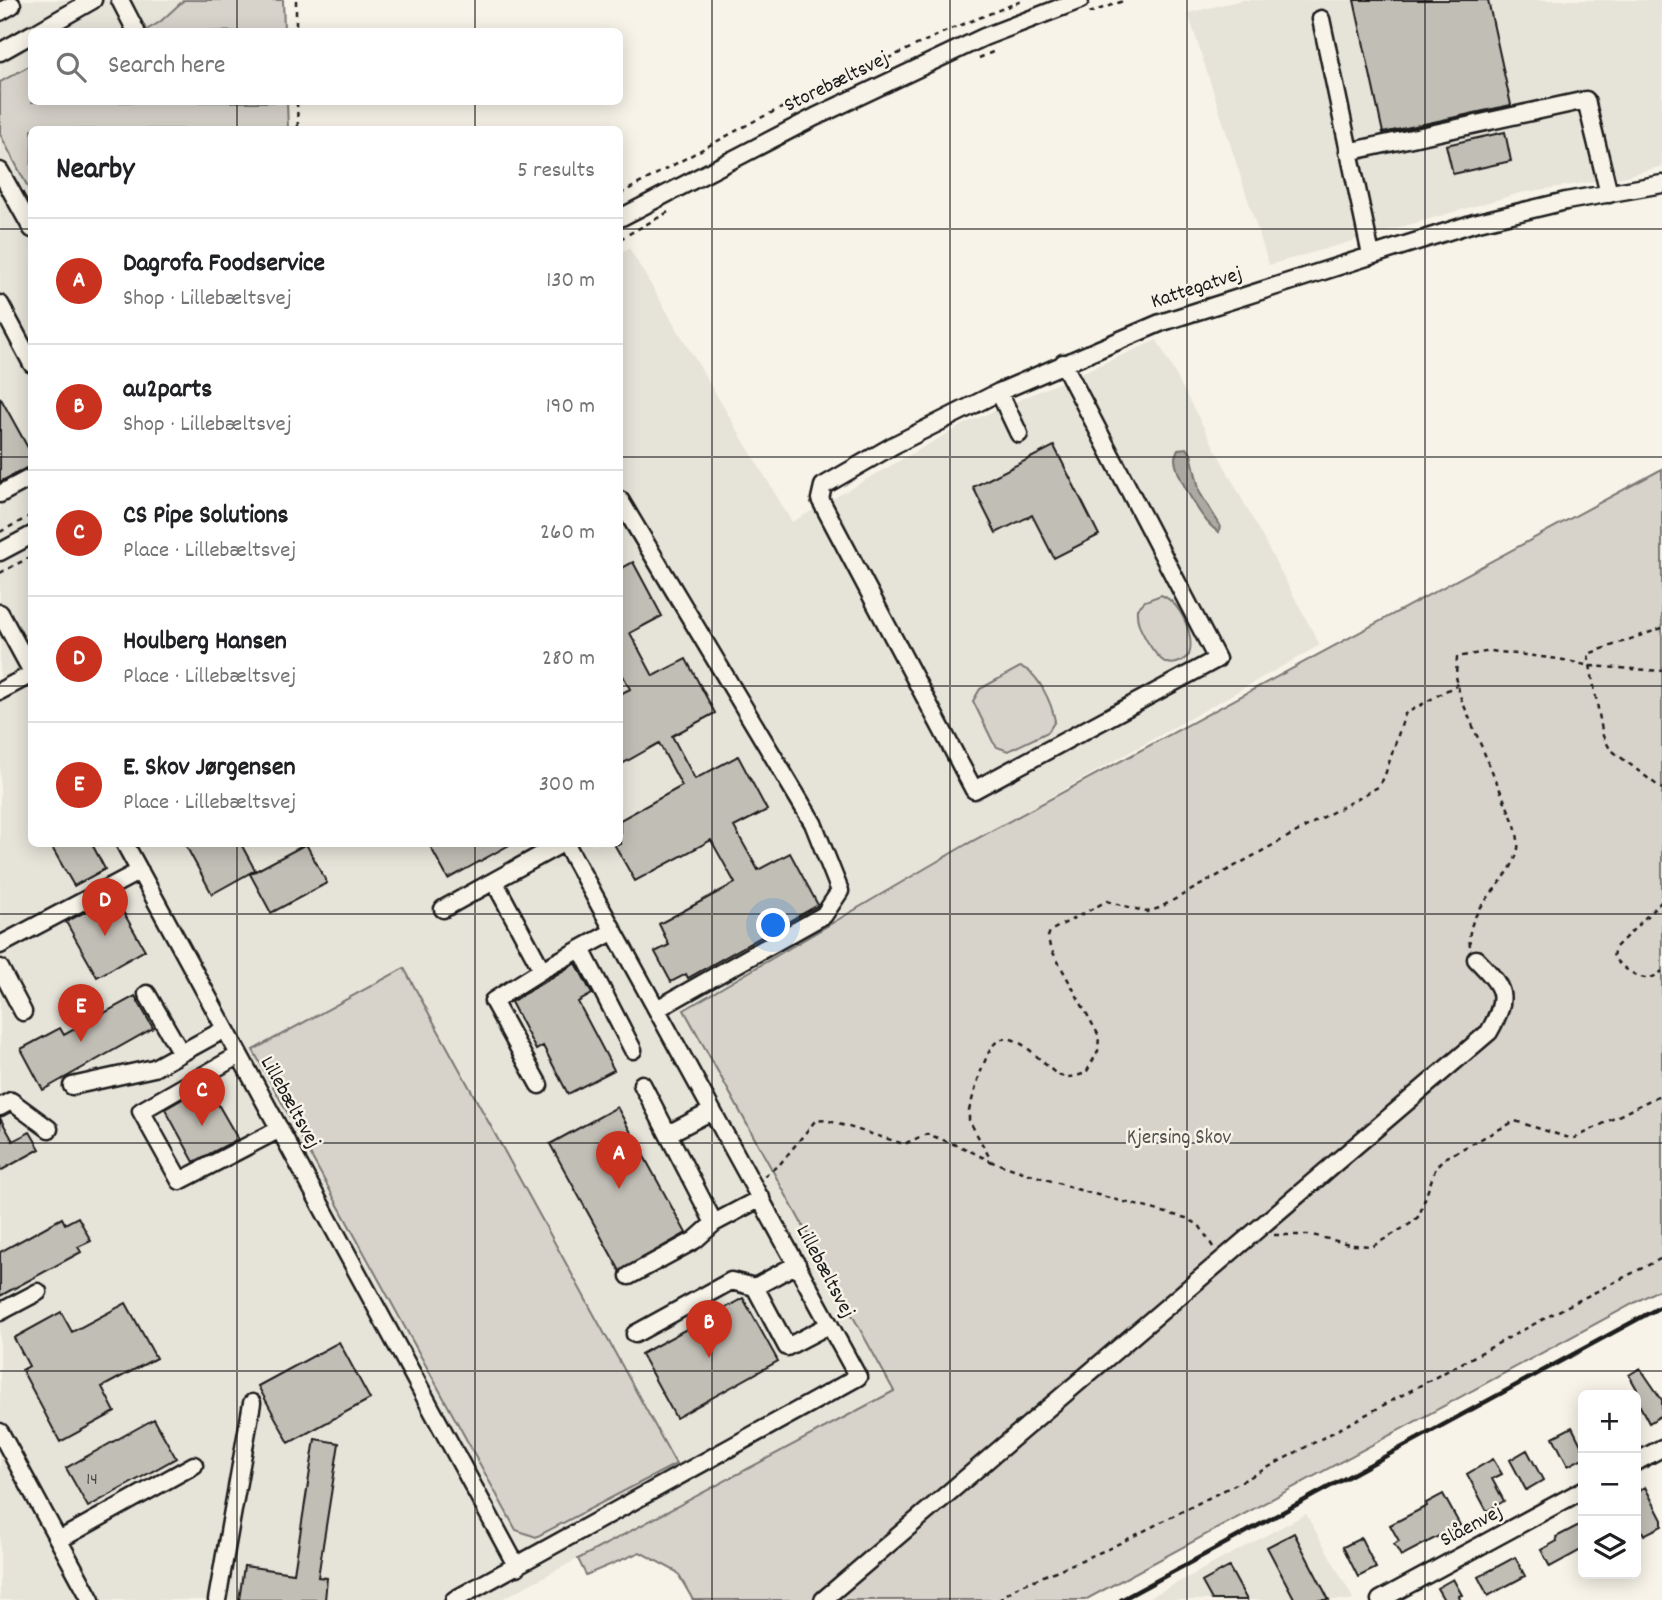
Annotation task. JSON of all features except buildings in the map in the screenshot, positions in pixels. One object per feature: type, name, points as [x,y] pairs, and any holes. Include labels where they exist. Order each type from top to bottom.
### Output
[{"type":"street","points":[[44,28],[93,0]]},
{"type":"street","points":[[120,0],[134,28]]},
{"type":"street","name":"Storebæltsvej","points":[[623,216],[815,117],[984,37],[1080,0]]},
{"type":"street","points":[[1321,19],[1371,255]]},
{"type":"street","points":[[0,52],[28,36]]},
{"type":"street","points":[[1348,152],[1586,100],[1609,194]]},
{"type":"street","points":[[0,171],[28,222]]},
{"type":"street","name":"Kattegatvej","points":[[1063,363],[1217,659],[974,790],[820,499],[823,486],[894,445],[999,392],[1063,363],[1160,323],[1474,223],[1566,201],[1662,184]]},
{"type":"street","points":[[0,304],[28,356]]},
{"type":"street","points":[[999,392],[1019,434]]},
{"type":"street","points":[[0,494],[28,479]]},
{"type":"street","points":[[623,504],[813,823],[840,891],[824,915],[656,1009]]},
{"type":"street","points":[[0,552],[28,537]]},
{"type":"street","points":[[0,613],[28,666]]},
{"type":"street","points":[[0,691],[28,675]]},
{"type":"street","name":"Lillebæltsvej","points":[[127,847],[517,1567]]},
{"type":"street","points":[[443,909],[556,847]]},
{"type":"street","name":"Lillebæltsvej","points":[[454,1600],[858,1377],[568,847]]},
{"type":"street","points":[[0,945],[140,871]]},
{"type":"street","points":[[494,881],[542,970]]},
{"type":"street","points":[[539,1085],[493,1001],[542,970],[614,931]]},
{"type":"street","points":[[581,949],[633,1050]]},
{"type":"street","points":[[823,1600],[1489,1032],[1500,1012],[1501,990],[1476,959]]},
{"type":"street","points":[[0,968],[23,1012]]},
{"type":"street","points":[[147,994],[181,1053]]},
{"type":"street","points":[[72,1086],[153,1068],[225,1029]]},
{"type":"street","points":[[239,1055],[141,1111],[180,1181],[280,1129]]},
{"type":"street","points":[[642,1084],[714,1223]]},
{"type":"street","points":[[0,1107],[11,1101],[49,1129]]},
{"type":"street","points":[[667,1133],[712,1111]]},
{"type":"street","points":[[629,1276],[695,1240],[757,1191]]},
{"type":"street","points":[[635,1334],[731,1281],[755,1287],[797,1264]]},
{"type":"street","points":[[755,1287],[787,1347],[829,1325]]},
{"type":"street","points":[[0,1312],[38,1292]]},
{"type":"street","points":[[217,1600],[252,1403]]},
{"type":"street","points":[[0,1432],[91,1600]]},
{"type":"street","points":[[1641,1459],[1662,1448]]},
{"type":"street","points":[[59,1540],[194,1465]]},
{"type":"street","name":"Slåenvej","points":[[1380,1600],[1578,1493]]},
{"type":"path","points":[[296,0],[296,28]]},
{"type":"path","points":[[623,192],[758,119],[951,29],[1024,0]]},
{"type":"path","points":[[1079,17],[1126,0]]},
{"type":"path","points":[[973,61],[997,50]]},
{"type":"path","points":[[297,105],[298,126]]},
{"type":"path","points":[[623,237],[680,206]]},
{"type":"path","points":[[0,532],[28,517]]},
{"type":"path","points":[[0,573],[28,558]]},
{"type":"path","points":[[1662,628],[1588,654],[1603,736],[1610,749],[1662,789]]},
{"type":"path","points":[[1476,959],[1469,942],[1473,922],[1512,865],[1518,851],[1518,840],[1515,825],[1460,696],[1457,657],[1491,651],[1559,659],[1590,666],[1662,671]]},
{"type":"path","points":[[992,1162],[969,1120],[969,1110],[989,1051],[996,1042],[1004,1039],[1019,1042],[1058,1074],[1070,1077],[1086,1073],[1098,1051],[1099,1036],[1050,947],[1050,931],[1107,901],[1147,912],[1160,908],[1378,788],[1384,778],[1405,714],[1458,684]]},
{"type":"path","points":[[1662,901],[1613,952],[1615,959],[1637,976],[1653,977],[1662,971]]},
{"type":"path","points":[[1251,1235],[1312,1235],[1353,1245],[1373,1246],[1419,1216],[1436,1167],[1443,1159],[1515,1121],[1575,1138],[1662,1094]]},
{"type":"path","points":[[757,1191],[815,1121],[827,1120],[905,1144],[927,1134],[964,1147],[992,1162],[1086,1192],[1186,1218],[1199,1225],[1221,1261]]},
{"type":"path","points":[[999,1600],[1015,1588],[1108,1549],[1252,1476],[1563,1308],[1662,1258]]},
{"type":"shaded area","points":[[0,0],[284,0],[285,28],[28,28],[28,105],[287,105],[288,126],[28,126],[28,847],[623,847],[623,251],[629,248],[792,522],[964,424],[1157,340],[1320,645],[967,844],[684,1010],[894,1392],[500,1600],[0,1600]]},
{"type":"shaded area","points":[[1242,0],[1662,0],[1662,166],[1622,177],[1520,193],[1269,265],[1188,13]]},
{"type":"shaded area","points":[[1187,448],[1191,454],[1200,493],[1220,525],[1219,532],[1206,520],[1180,477],[1175,455],[1178,449]]},
{"type":"shaded area","points":[[1306,1514],[1354,1600],[1145,1600]]},
{"type":"green space","points":[[184,0],[283,0],[284,28],[150,28]]},
{"type":"green space","points":[[28,67],[28,105],[287,105],[288,126],[28,126],[28,187],[0,134],[0,82]]},
{"type":"green space","name":"Kjersing Skov","points":[[1662,469],[1662,1288],[1085,1600],[693,1600],[677,1572],[640,1552],[586,1575],[578,1559],[894,1391],[684,1010],[967,844]]},
{"type":"green space","points":[[1161,595],[1180,612],[1190,638],[1189,655],[1176,663],[1165,662],[1155,653],[1138,622],[1137,609],[1145,601]]},
{"type":"green space","points":[[1020,667],[1038,681],[1051,706],[1055,721],[1048,732],[1008,751],[997,747],[993,742],[973,701],[980,689]]},
{"type":"green space","points":[[404,968],[676,1464],[536,1537],[516,1530],[253,1050]]},
{"type":"railway","points":[[1121,1600],[1662,1306]]},
{"type":"place","name":"Houlberg Hansen","points":[[105,936]]},
{"type":"place","name":"E. Skov Jørgensen","points":[[81,1042]]},
{"type":"place","name":"CS Pipe Solutions","points":[[202,1126]]},
{"type":"place","name":"Dagrofa Foodservice","points":[[619,1189]]},
{"type":"place","name":"au2parts","points":[[709,1358]]}]
